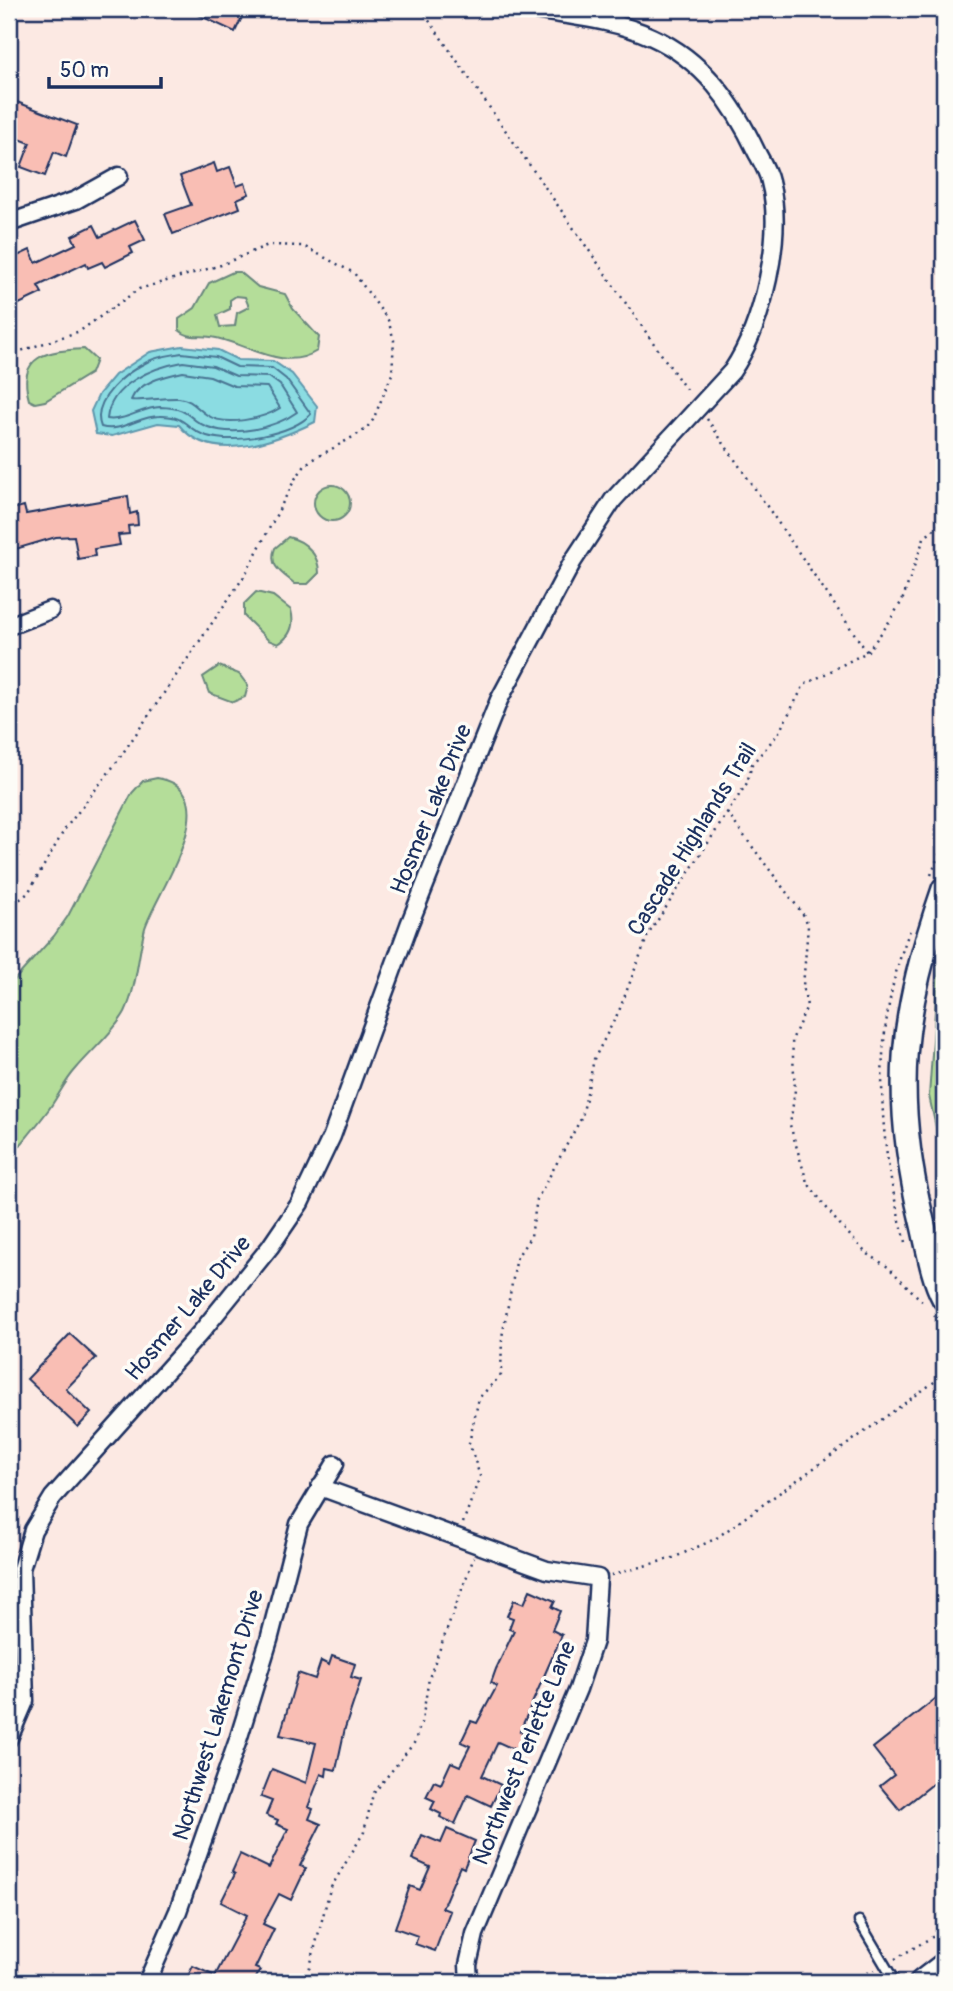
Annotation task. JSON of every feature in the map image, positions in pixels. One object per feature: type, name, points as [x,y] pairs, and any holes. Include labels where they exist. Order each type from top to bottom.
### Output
[{"type":"street","name":"Hosmer Lake Drive","points":[[9,1738],[25,1701],[21,1569],[33,1531],[53,1497],[202,1331],[270,1247],[300,1203],[332,1136],[409,925],[499,700],[573,561],[613,500],[732,371],[748,347],[761,309],[775,220],[770,180],[743,121],[719,87],[688,60],[653,38],[609,22],[527,9]]},
{"type":"street","points":[[9,223],[76,200],[119,176]]},
{"type":"street","points":[[9,626],[50,610]]},
{"type":"street","points":[[939,1306],[911,1174],[902,1110],[905,1035],[912,992],[944,889]]},
{"type":"street","name":"Northwest Lakemont Drive","points":[[147,1982],[178,1911],[238,1740],[269,1640],[299,1524],[335,1464]]},
{"type":"street","points":[[320,1487],[547,1570],[598,1578]]},
{"type":"street","name":"Northwest Perlette Lane","points":[[468,1982],[468,1965],[475,1934],[578,1689],[594,1641],[598,1578]]},
{"type":"street","points":[[922,1982],[944,1965]]},
{"type":"lane","points":[[859,1921],[895,1982]]},
{"type":"path","points":[[421,9],[867,652]]},
{"type":"path","points":[[9,355],[80,331],[139,289],[221,265],[268,245],[303,246],[354,273],[388,320],[394,340],[392,374],[373,420],[365,430],[307,463],[295,479],[245,575],[117,763],[65,829],[28,893],[9,908]]},
{"type":"path","name":"Cascade Highlands Trail","points":[[457,1538],[480,1476],[469,1443],[479,1398],[501,1375],[502,1337],[517,1257],[531,1237],[537,1199],[582,1118],[594,1059],[619,1011],[648,935],[747,783],[752,764],[778,734],[804,685],[867,652],[902,601],[924,538],[944,521]]},
{"type":"path","points":[[727,813],[805,917],[808,926],[803,986],[807,1006],[792,1041],[795,1090],[790,1125],[807,1181],[864,1252],[939,1306],[944,1330]]},
{"type":"path","points":[[598,1578],[640,1570],[715,1539],[944,1375]]},
{"type":"path","points":[[306,1982],[330,1889],[364,1832],[373,1794],[414,1743],[422,1721],[429,1678],[478,1544]]},
{"type":"path","points":[[848,1982],[886,1964],[944,1930]]},
{"type":"green space","points":[[233,272],[240,272],[258,287],[285,294],[293,309],[319,337],[317,351],[304,357],[277,358],[224,340],[183,333],[179,330],[179,319],[195,308],[209,283]],"holes":[[[236,296],[245,297],[249,307],[237,313],[235,326],[220,327],[217,315],[230,309],[230,300]]]},
{"type":"green space","points":[[84,349],[96,360],[91,373],[45,401],[35,403],[29,400],[26,385],[31,364],[48,354]]},
{"type":"green space","points":[[332,485],[344,491],[350,503],[344,515],[332,521],[320,515],[314,503],[320,491]]},
{"type":"green space","points":[[288,537],[306,545],[317,560],[319,573],[308,584],[295,584],[281,573],[273,560],[275,548]]},
{"type":"green space","points":[[256,592],[273,596],[291,610],[291,630],[278,644],[268,640],[244,616],[244,604]]},
{"type":"green space","points":[[219,666],[239,674],[248,686],[245,697],[233,702],[209,693],[203,677]]},
{"type":"green space","points":[[157,778],[178,787],[188,802],[189,822],[183,845],[145,928],[129,1002],[115,1027],[72,1074],[46,1113],[9,1159],[9,986],[54,936],[68,916],[132,793],[143,781]]},
{"type":"green space","points":[[944,934],[944,1163],[929,1096],[940,942]]},
{"type":"water","points":[[182,346],[218,350],[238,360],[273,361],[292,374],[317,406],[315,422],[282,436],[245,446],[209,444],[193,437],[179,425],[158,423],[112,436],[96,434],[91,411],[99,394],[115,375],[150,352]]},
{"type":"building","points":[[186,9],[246,9],[235,32]]},
{"type":"building","points":[[9,99],[77,125],[66,157],[54,152],[45,176],[21,167],[30,143],[9,135]]},
{"type":"building","points":[[214,163],[217,172],[230,167],[237,186],[245,183],[249,194],[237,199],[240,208],[173,234],[165,214],[191,205],[180,176]]},
{"type":"building","points":[[135,220],[145,240],[130,247],[133,253],[105,267],[102,262],[88,268],[86,263],[38,286],[42,293],[13,307],[9,298],[9,264],[15,261],[13,258],[30,250],[36,263],[76,244],[72,236],[94,225],[100,237]]},
{"type":"building","points":[[128,496],[130,514],[137,512],[138,525],[128,526],[129,534],[118,535],[120,545],[94,549],[95,556],[78,559],[74,536],[56,537],[9,551],[9,510],[24,506],[26,514]]},
{"type":"building","points":[[70,1334],[96,1358],[66,1389],[91,1413],[78,1427],[27,1379]]},
{"type":"building","points":[[530,1590],[555,1601],[552,1607],[560,1611],[552,1630],[562,1635],[520,1731],[529,1735],[520,1752],[498,1742],[482,1776],[501,1785],[491,1806],[468,1795],[455,1824],[431,1809],[435,1801],[426,1797],[434,1781],[441,1784],[451,1762],[460,1766],[470,1746],[461,1742],[471,1721],[477,1723],[497,1686],[491,1683],[514,1631],[509,1629],[513,1618],[507,1616],[514,1600],[524,1604]]},
{"type":"building","points":[[332,1656],[355,1664],[351,1677],[361,1680],[345,1728],[336,1770],[327,1768],[326,1776],[321,1774],[308,1807],[313,1809],[309,1819],[321,1824],[300,1866],[306,1868],[291,1900],[279,1894],[263,1924],[274,1929],[255,1968],[260,1970],[254,1982],[185,1982],[193,1966],[215,1976],[247,1915],[221,1902],[235,1874],[232,1872],[240,1854],[269,1868],[288,1829],[276,1824],[278,1820],[266,1815],[272,1801],[261,1797],[272,1769],[306,1783],[316,1743],[280,1735],[298,1673],[315,1679],[321,1661],[329,1665]]},
{"type":"building","points":[[944,1692],[944,1775],[900,1810],[880,1786],[894,1775],[873,1748]]},
{"type":"building","points":[[447,1829],[475,1841],[464,1868],[460,1866],[442,1908],[450,1911],[435,1951],[415,1944],[418,1936],[395,1928],[410,1886],[420,1890],[430,1867],[412,1859],[422,1835],[441,1843]]}]
